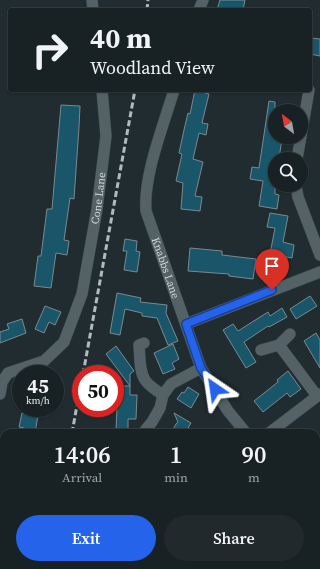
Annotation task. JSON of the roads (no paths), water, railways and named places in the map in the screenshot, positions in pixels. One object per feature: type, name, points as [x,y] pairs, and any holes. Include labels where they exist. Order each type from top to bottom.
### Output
[{"type":"street","name":"Cone Lane","points":[[0,394],[2,382],[8,374],[44,361],[64,342],[82,294],[97,209],[106,136],[102,92]]},
{"type":"street","name":"Knabbs Lane","points":[[173,92],[152,162],[145,201],[146,211],[201,368],[228,411],[243,429]]},
{"type":"street","points":[[298,152],[309,92]]},
{"type":"street","points":[[297,192],[320,255]]},
{"type":"street","points":[[186,324],[320,272]]},
{"type":"street","points":[[260,350],[279,345],[290,334]]},
{"type":"street","points":[[144,343],[139,345],[144,380],[163,395]]},
{"type":"street","points":[[274,429],[319,395],[279,345]]},
{"type":"street","points":[[146,429],[160,408],[163,395],[171,384],[201,368]]},
{"type":"railway","points":[[147,8],[148,0]]},
{"type":"railway","points":[[85,365],[135,92]]},
{"type":"railway","points":[[73,429],[75,417]]}]
